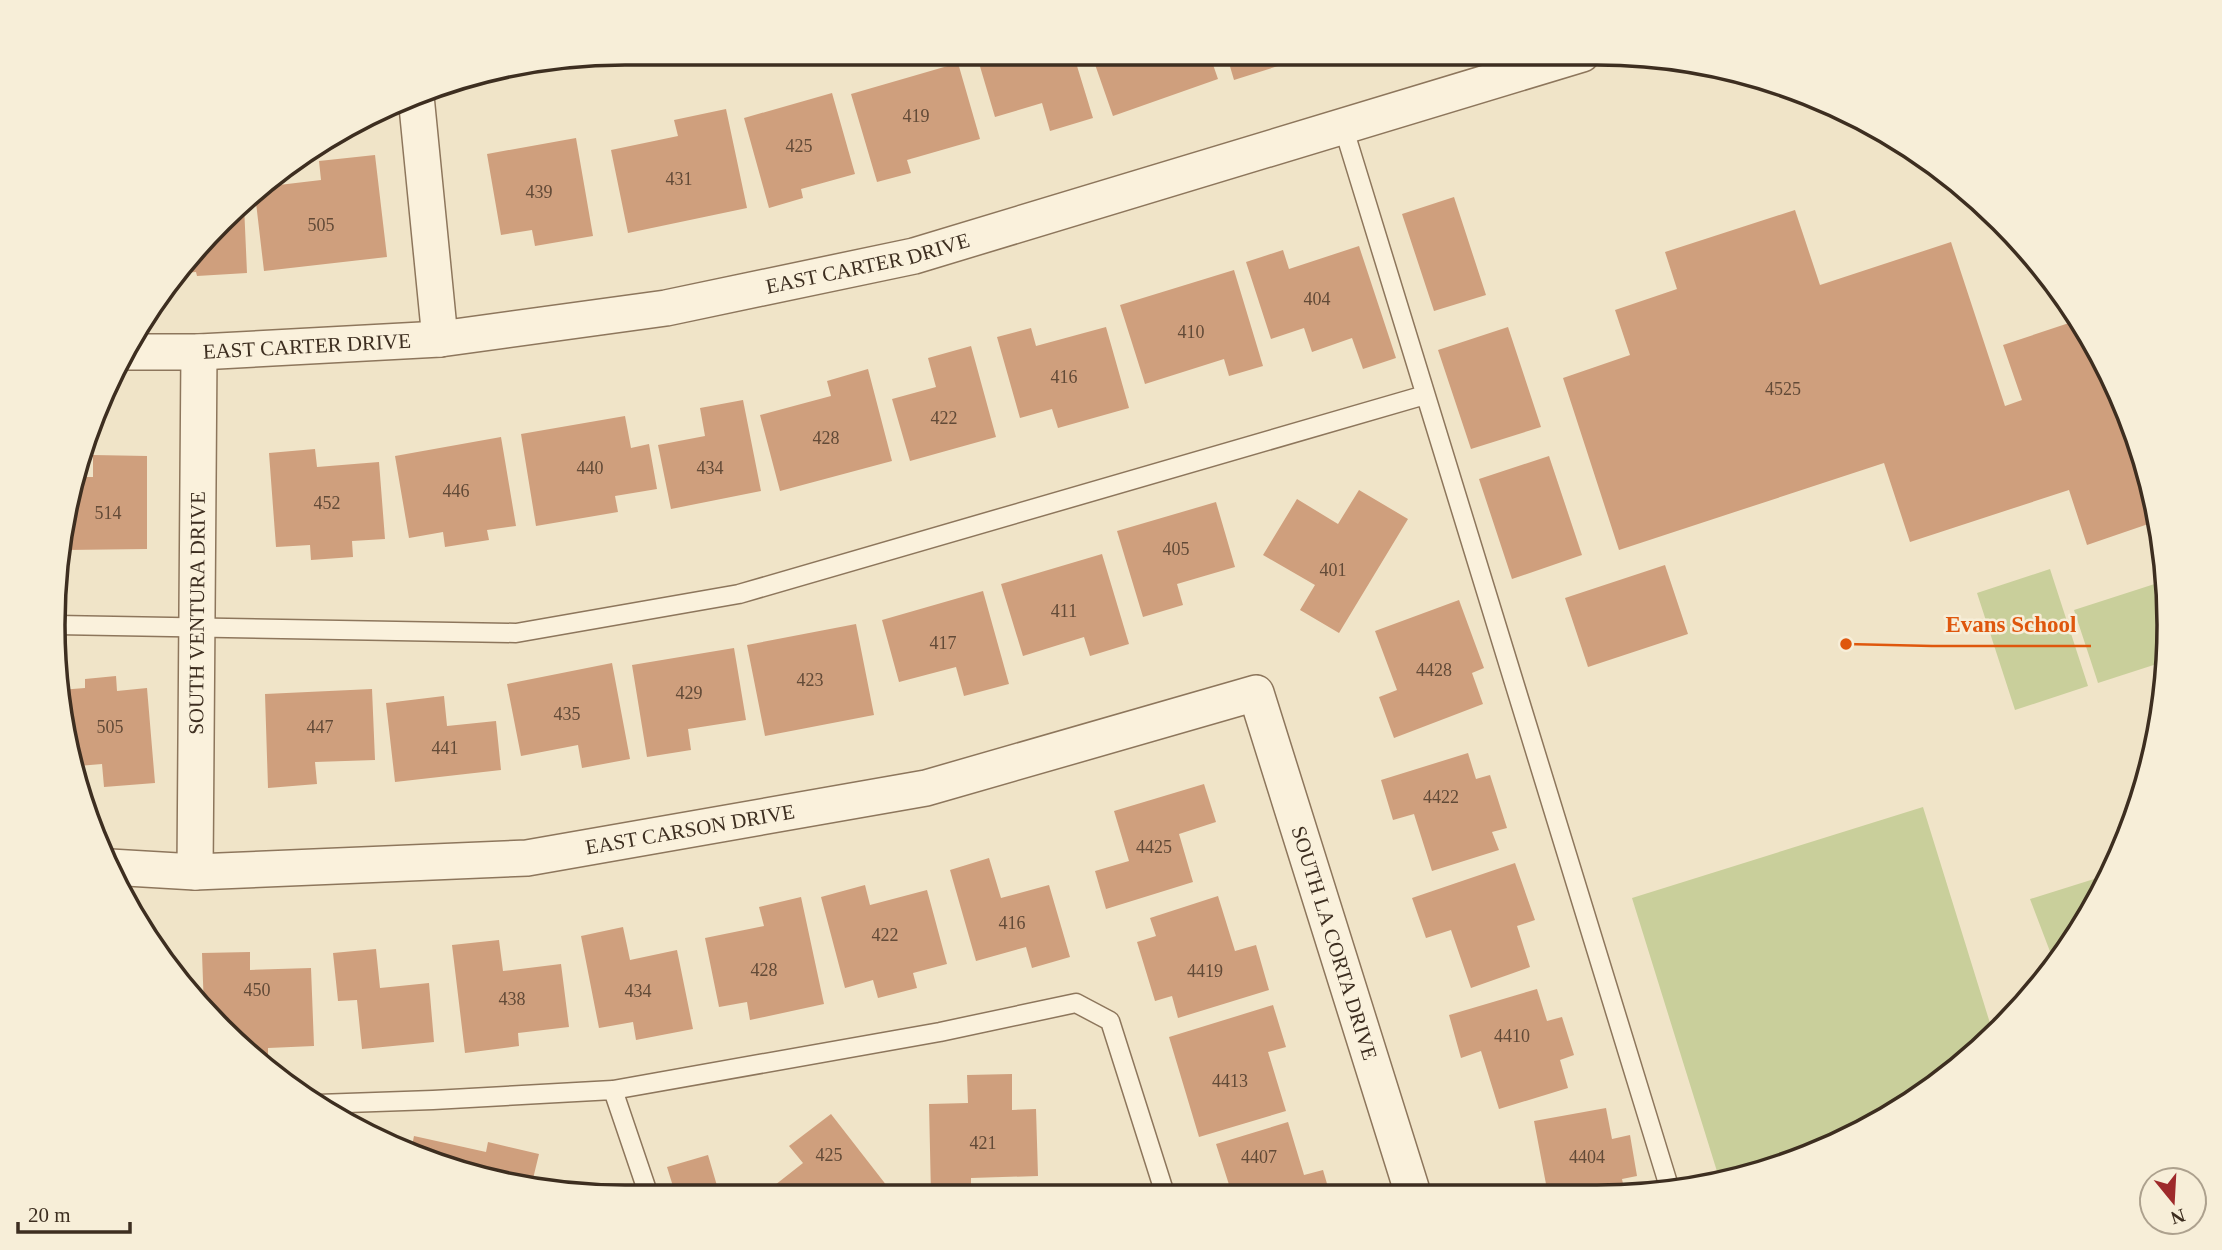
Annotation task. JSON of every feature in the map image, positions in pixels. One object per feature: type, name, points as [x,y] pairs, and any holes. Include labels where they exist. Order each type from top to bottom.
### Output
[{"type":"street","name":"EAST CARTER DRIVE","points":[[136,352],[199,352],[440,339],[666,309],[914,256],[1545,65]]},
{"type":"street","points":[[417,105],[440,339]]},
{"type":"street","name":"SOUTH VENTURA DRIVE","points":[[195,873],[199,352]]},
{"type":"street","name":"EAST CARSON DRIVE","points":[[121,868],[195,873],[527,858],[926,788],[1256,693]]},
{"type":"street","name":"SOUTH LA CORTA DRIVE","points":[[1256,693],[1410,1185]]},
{"type":"lane","points":[[1343,126],[1667,1180]]},
{"type":"lane","points":[[65,625],[516,633],[739,594],[1425,395]]},
{"type":"lane","points":[[334,1103],[613,1090],[940,1032],[1076,1003],[1110,1021],[1162,1185]]},
{"type":"lane","points":[[613,1090],[645,1185]]},
{"type":"green space","points":[[2050,569],[2088,686],[2015,710],[1977,593]]},
{"type":"green space","points":[[2156,584],[2156,664],[2098,683],[2074,610]]},
{"type":"green space","points":[[1923,807],[1990,1024],[1938,1069],[1877,1110],[1811,1143],[1777,1156],[1717,1172],[1632,898]]},
{"type":"green space","points":[[2096,878],[2051,953],[2030,899]]},
{"type":"building","points":[[959,65],[980,139],[907,160],[911,173],[877,182],[851,94]]},
{"type":"building","points":[[980,65],[1077,65],[1093,118],[1050,131],[1042,103],[995,117]]},
{"type":"building","points":[[1095,65],[1213,65],[1218,79],[1113,116]]},
{"type":"building","points":[[1230,65],[1278,65],[1278,66],[1234,80]]},
{"type":"building","points":[[832,93],[855,174],[801,189],[803,198],[769,208],[744,118]]},
{"type":"building","points":[[726,109],[747,208],[628,233],[611,150],[678,136],[674,120]]},
{"type":"building","points":[[576,138],[593,236],[535,246],[532,230],[501,235],[487,154]]},
{"type":"building","points":[[375,155],[387,257],[264,271],[256,204],[279,185],[321,180],[319,161]]},
{"type":"building","points":[[1454,197],[1486,295],[1434,311],[1402,214]]},
{"type":"building","points":[[1795,210],[1820,285],[1951,242],[2005,406],[2022,400],[2003,345],[2069,323],[2115,411],[2128,445],[2147,524],[2087,545],[2069,490],[1910,542],[1884,463],[1619,550],[1563,378],[1630,355],[1615,310],[1677,289],[1665,252]]},
{"type":"building","points":[[244,215],[247,273],[197,276],[196,272],[191,272]]},
{"type":"building","points":[[1359,246],[1396,358],[1363,369],[1352,338],[1312,352],[1304,328],[1271,339],[1246,262],[1283,250],[1289,269]]},
{"type":"building","points":[[1234,270],[1263,366],[1229,376],[1224,359],[1145,384],[1120,305]]},
{"type":"building","points":[[1106,327],[1129,408],[1058,428],[1052,409],[1020,418],[997,337],[1031,328],[1036,346]]},
{"type":"building","points":[[1508,327],[1541,427],[1471,449],[1438,350]]},
{"type":"building","points":[[971,346],[996,437],[910,461],[892,399],[936,387],[928,358]]},
{"type":"building","points":[[868,369],[892,461],[780,491],[760,415],[831,396],[827,381]]},
{"type":"building","points":[[743,400],[761,491],[671,509],[658,445],[705,436],[700,408]]},
{"type":"building","points":[[625,416],[631,448],[649,444],[657,489],[615,496],[618,512],[536,526],[521,434]]},
{"type":"building","points":[[501,437],[516,526],[487,530],[489,540],[445,547],[443,532],[409,538],[395,456]]},
{"type":"building","points":[[315,449],[317,467],[379,462],[385,539],[352,541],[353,557],[311,560],[310,545],[276,547],[269,453]]},
{"type":"building","points":[[93,455],[147,456],[147,549],[70,550],[85,477],[93,477]]},
{"type":"building","points":[[1549,456],[1582,555],[1512,579],[1479,479]]},
{"type":"building","points":[[1359,490],[1408,519],[1339,633],[1300,610],[1315,585],[1263,555],[1297,499],[1338,524]]},
{"type":"building","points":[[1216,502],[1235,567],[1177,584],[1183,605],[1143,617],[1117,531]]},
{"type":"building","points":[[1102,554],[1129,644],[1090,656],[1084,637],[1023,656],[1001,584]]},
{"type":"building","points":[[1665,565],[1688,634],[1588,667],[1565,598]]},
{"type":"building","points":[[983,591],[1009,684],[964,696],[956,667],[899,682],[882,620]]},
{"type":"building","points":[[1459,600],[1484,668],[1472,673],[1483,704],[1394,738],[1379,697],[1397,690],[1375,631]]},
{"type":"building","points":[[856,624],[874,715],[765,736],[747,645]]},
{"type":"building","points":[[734,648],[746,720],[688,729],[691,750],[647,757],[632,665]]},
{"type":"building","points":[[612,663],[630,759],[582,768],[578,745],[521,756],[507,684]]},
{"type":"building","points":[[116,676],[117,691],[147,688],[155,783],[104,787],[102,764],[83,766],[69,689],[85,688],[85,679]]},
{"type":"building","points":[[372,689],[375,760],[315,762],[317,784],[268,788],[265,694]]},
{"type":"building","points":[[444,696],[447,726],[496,721],[501,770],[395,782],[386,703]]},
{"type":"building","points":[[1468,753],[1476,779],[1490,775],[1507,828],[1492,832],[1499,850],[1432,871],[1414,814],[1393,820],[1381,780]]},
{"type":"building","points":[[1204,784],[1216,822],[1179,834],[1193,882],[1106,909],[1095,871],[1129,861],[1114,811]]},
{"type":"building","points":[[989,858],[1001,898],[1049,885],[1070,957],[1032,968],[1026,947],[976,961],[950,870]]},
{"type":"building","points":[[1515,863],[1535,920],[1517,926],[1530,967],[1471,988],[1451,930],[1426,938],[1412,898]]},
{"type":"building","points":[[865,885],[870,905],[927,890],[947,964],[913,973],[917,988],[878,998],[873,980],[845,988],[821,897]]},
{"type":"building","points":[[1218,896],[1235,951],[1256,945],[1269,990],[1178,1018],[1172,996],[1155,1001],[1137,942],[1156,936],[1150,918]]},
{"type":"building","points":[[801,897],[824,1004],[750,1020],[747,1002],[719,1007],[705,938],[764,926],[759,907]]},
{"type":"building","points":[[623,927],[630,960],[677,950],[693,1029],[636,1040],[633,1022],[599,1028],[581,936]]},
{"type":"building","points":[[499,940],[503,971],[561,964],[569,1027],[518,1033],[519,1046],[465,1053],[452,945]]},
{"type":"building","points":[[376,949],[380,988],[429,983],[434,1042],[362,1049],[357,1000],[338,1001],[333,953]]},
{"type":"building","points":[[250,952],[250,970],[311,968],[314,1046],[268,1048],[268,1056],[256,1046],[203,993],[202,953]]},
{"type":"building","points":[[1537,989],[1547,1021],[1562,1017],[1574,1055],[1560,1060],[1568,1088],[1499,1109],[1481,1051],[1461,1058],[1449,1015]]},
{"type":"building","points":[[1273,1005],[1286,1047],[1268,1052],[1286,1111],[1199,1137],[1169,1037]]},
{"type":"building","points":[[1012,1074],[1012,1110],[1036,1109],[1038,1176],[971,1178],[971,1185],[931,1185],[929,1104],[968,1103],[967,1075]]},
{"type":"building","points":[[1606,1108],[1612,1139],[1630,1135],[1637,1176],[1622,1179],[1623,1184],[1540,1185],[1546,1184],[1534,1121]]},
{"type":"building","points":[[831,1114],[886,1185],[775,1185],[803,1163],[789,1146]]},
{"type":"building","points":[[1288,1122],[1304,1175],[1323,1170],[1327,1185],[1229,1185],[1216,1144]]},
{"type":"building","points":[[414,1136],[486,1152],[488,1142],[539,1154],[533,1177],[480,1166],[412,1144]]},
{"type":"building","points":[[708,1155],[717,1185],[673,1185],[667,1167]]},
{"type":"place","name":"Evans School","points":[[1846,644]]}]
